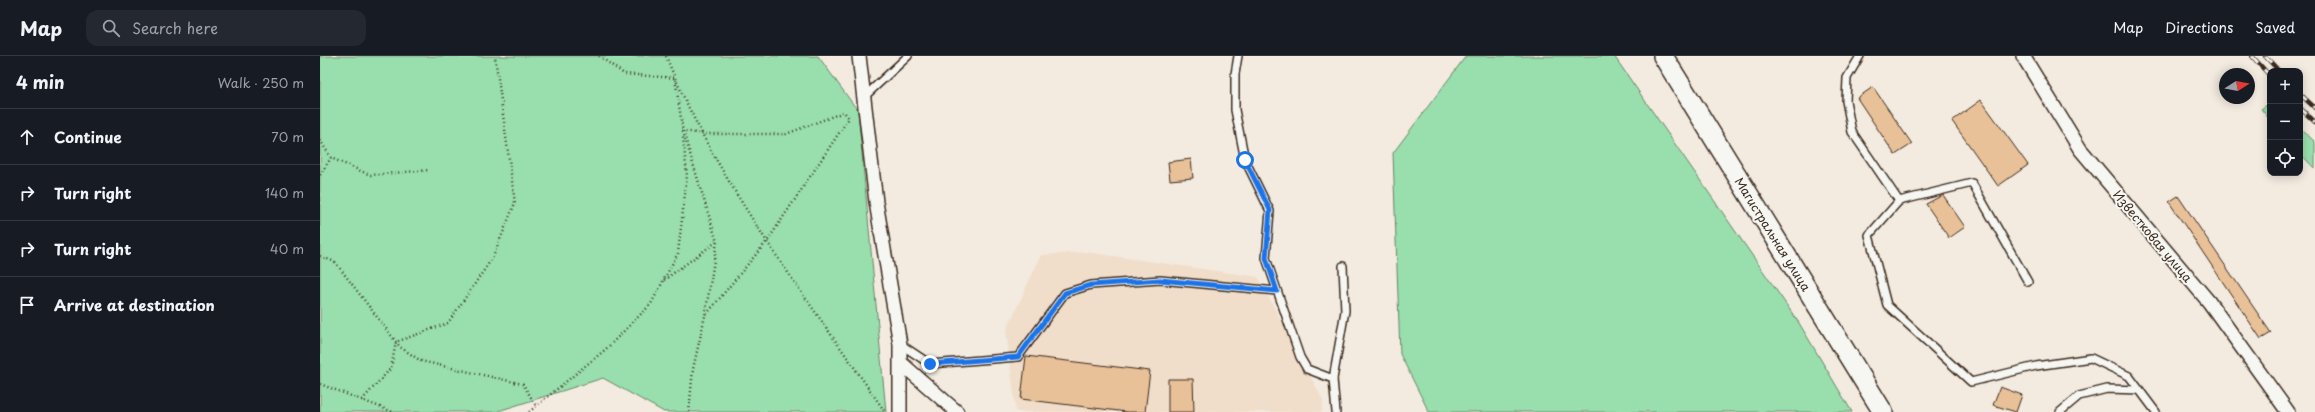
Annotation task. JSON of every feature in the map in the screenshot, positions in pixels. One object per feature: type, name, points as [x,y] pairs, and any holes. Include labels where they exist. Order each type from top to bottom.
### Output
[{"type":"street","points":[[859,56],[876,202],[900,344],[900,412]]},
{"type":"street","name":"Магистральная улица","points":[[1663,56],[1883,412]]},
{"type":"street","name":"Известковая улица","points":[[2023,56],[2080,149],[2209,302],[2288,412]]},
{"type":"street","points":[[901,363],[958,412]]},
{"type":"lane","points":[[864,97],[908,56]]},
{"type":"lane","points":[[1238,56],[1235,74],[1235,110],[1245,160],[1270,210],[1266,258],[1300,357],[1308,369],[1333,380]]},
{"type":"lane","points":[[1860,56],[1848,78],[1846,101],[1852,132],[1899,201]]},
{"type":"lane","points":[[2028,282],[1972,183],[1899,201],[1868,235],[1887,305],[1970,382],[2036,366],[2091,358],[2129,376],[2156,412]]},
{"type":"lane","points":[[1336,412],[1333,380],[1345,311],[1343,266]]},
{"type":"lane","points":[[900,344],[930,364],[1018,357],[1065,293],[1091,285],[1160,280],[1277,291]]},
{"type":"lane","points":[[2060,412],[2079,396],[2107,389],[2140,390]]},
{"type":"path","points":[[396,342],[448,323],[493,257],[515,203],[495,56]]},
{"type":"path","points":[[599,56],[624,74],[675,78]]},
{"type":"path","points":[[666,56],[675,78],[704,134],[744,206],[885,412]]},
{"type":"path","points":[[529,412],[606,349],[651,304],[678,252],[687,176],[683,132],[675,78]]},
{"type":"path","points":[[683,132],[704,134],[786,134],[830,116],[844,112],[849,118],[768,240],[705,316]]},
{"type":"path","points":[[683,132],[717,242],[705,316],[693,369],[688,412]]},
{"type":"path","points":[[320,140],[330,158],[370,175],[429,170]]},
{"type":"path","points":[[320,176],[330,158]]},
{"type":"path","points":[[663,280],[717,242]]},
{"type":"path","points":[[320,256],[335,262],[400,347],[421,361],[523,384],[536,406]]},
{"type":"path","points":[[362,400],[391,368],[396,342]]},
{"type":"path","points":[[320,384],[393,412]]},
{"type":"shaded area","points":[[1086,252],[1258,277],[1323,400],[1322,412],[1016,412],[1006,331],[1041,255]]},
{"type":"green space","points":[[320,56],[818,56],[858,111],[886,412],[664,412],[603,378],[495,412],[320,412]]},
{"type":"green space","points":[[1466,56],[1614,56],[1799,323],[1852,412],[1429,412],[1400,354],[1393,153]]},
{"type":"green space","points":[[2267,105],[2267,116],[2261,109]]},
{"type":"green space","points":[[2303,131],[2315,142],[2315,169],[2303,156]]},
{"type":"building","points":[[1873,87],[1912,144],[1895,155],[1857,98]]},
{"type":"building","points":[[1981,100],[2028,165],[1998,186],[1952,121]]},
{"type":"building","points":[[1191,159],[1193,178],[1170,180],[1168,162]]},
{"type":"building","points":[[1943,195],[1965,227],[1949,238],[1926,204]]},
{"type":"building","points":[[2178,196],[2271,333],[2261,339],[2169,202]]},
{"type":"building","points":[[1026,356],[1150,371],[1145,412],[1127,412],[1021,399]]},
{"type":"building","points":[[1168,379],[1193,379],[1194,412],[1168,412]]},
{"type":"building","points":[[2000,387],[2022,395],[2016,412],[1993,405]]},
{"type":"railway","points":[[2252,56],[2267,73]]},
{"type":"railway","points":[[2265,56],[2276,68]]},
{"type":"railway","points":[[2303,97],[2315,108]]},
{"type":"railway","points":[[2303,111],[2315,122]]},
{"type":"route","points":[[930,364],[1018,357],[1065,293],[1091,285],[1160,280],[1277,291],[1266,258],[1270,210],[1245,160]]}]
